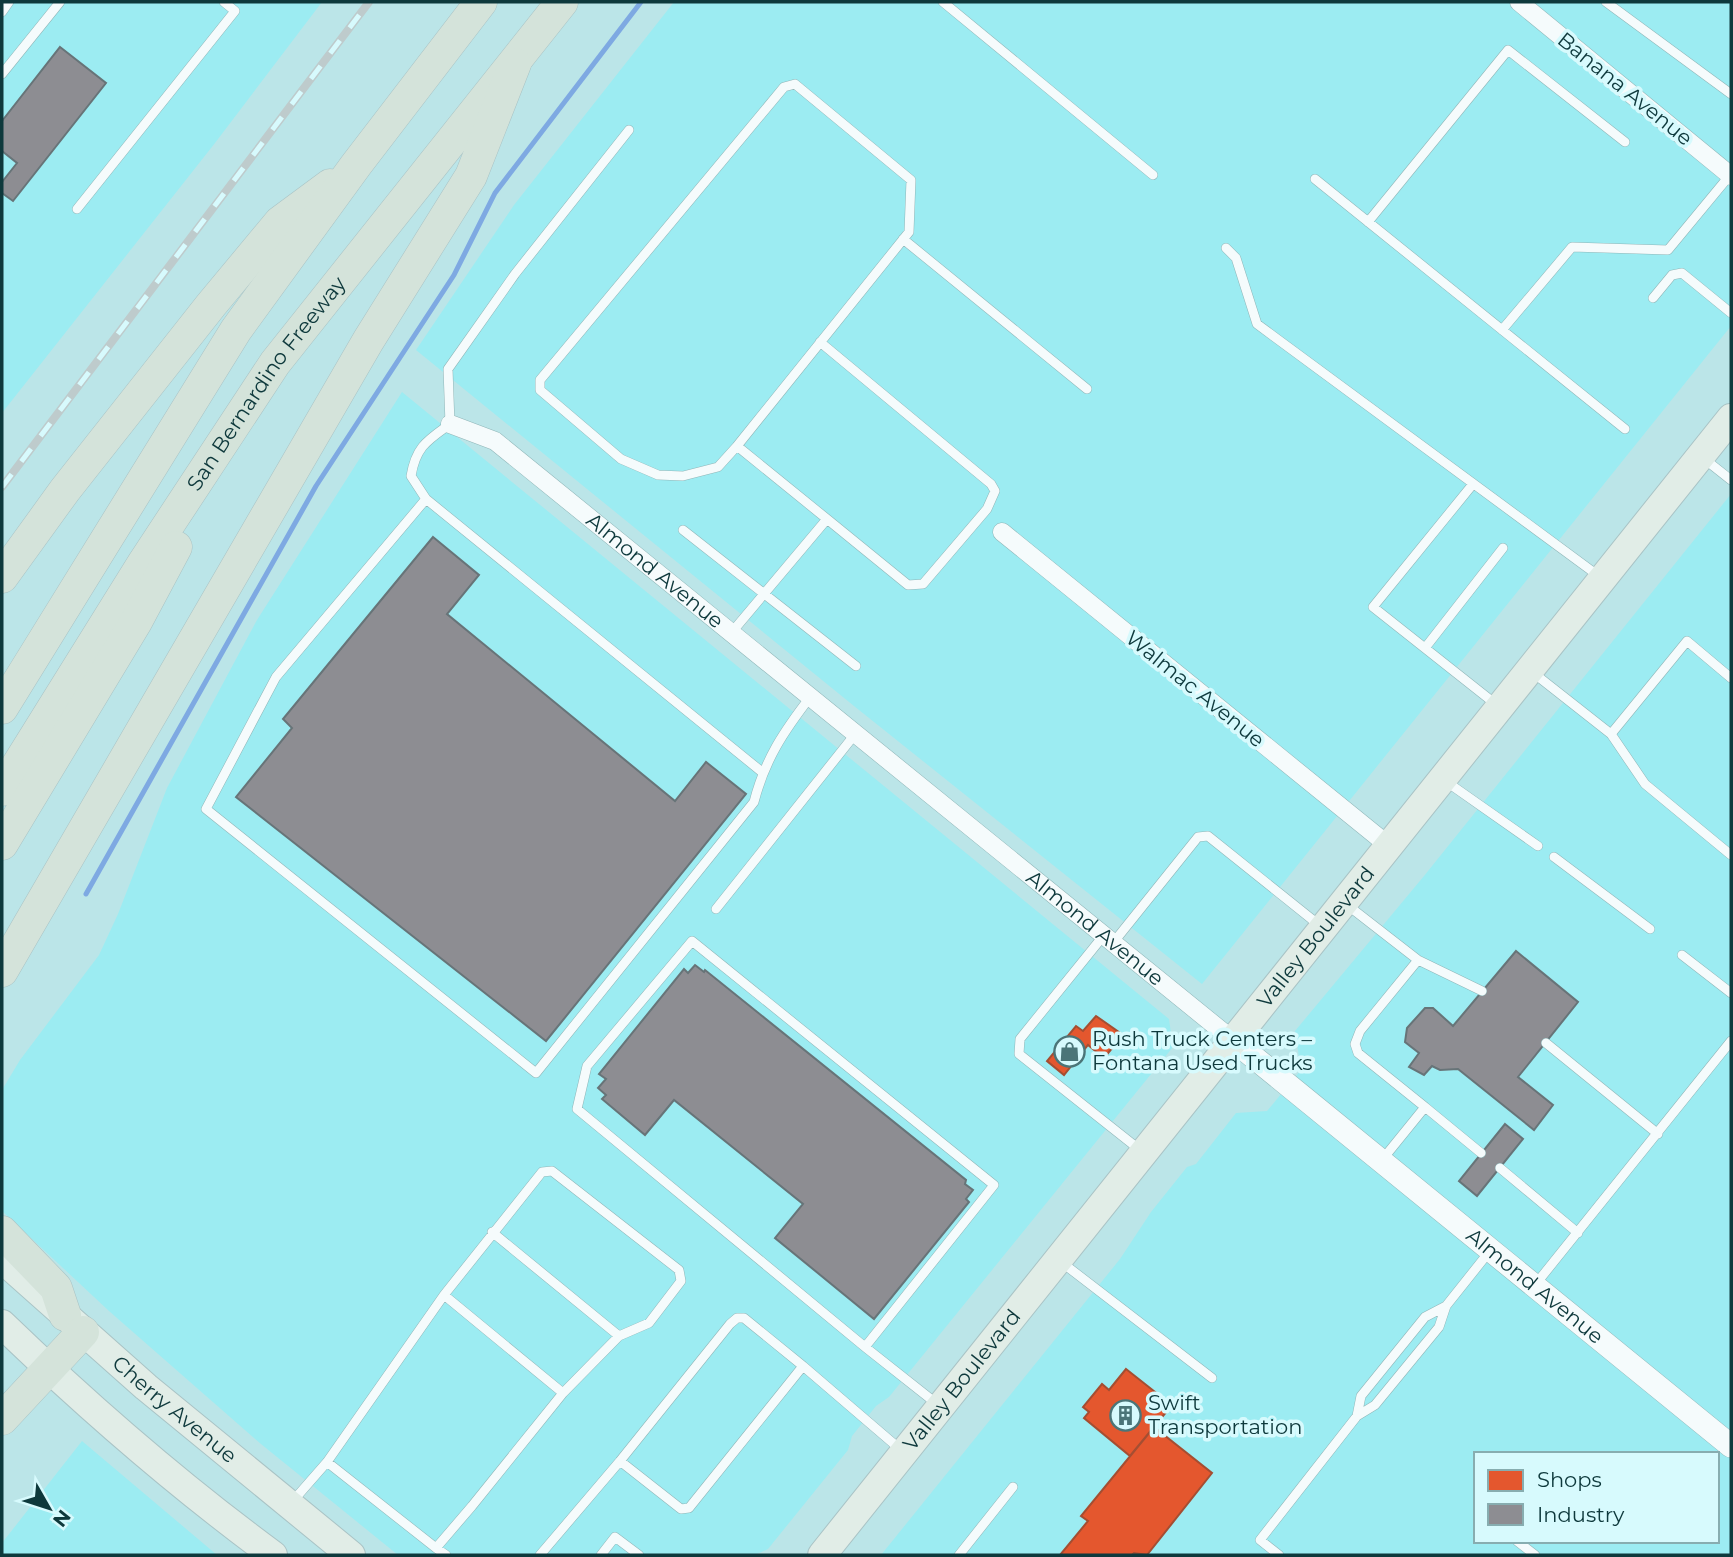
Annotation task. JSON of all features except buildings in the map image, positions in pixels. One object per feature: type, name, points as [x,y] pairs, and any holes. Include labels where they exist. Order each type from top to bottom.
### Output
[{"type":"highway","points":[[2,708],[236,330],[356,165],[481,2]]},
{"type":"highway","name":"San Bernardino Freeway","points":[[2,790],[144,562],[275,363],[562,2]]},
{"type":"highway","points":[[2,971],[368,341],[471,176],[515,64]]},
{"type":"highway","points":[[2,577],[74,479],[280,222],[356,165]]},
{"type":"highway","points":[[2,844],[136,622],[275,363]]},
{"type":"highway","points":[[2,1232],[56,1289],[74,1323],[48,1369],[2,1419]]},
{"type":"main road","name":"Valley Boulevard","points":[[822,1555],[1731,418]]},
{"type":"main road","name":"Cherry Avenue","points":[[2,1259],[165,1403],[351,1555]]},
{"type":"main road","points":[[2,1324],[48,1369],[145,1452],[273,1555]]},
{"type":"street","name":"Banana Avenue","points":[[1519,2],[1730,176]]},
{"type":"street","name":"Almond Avenue","points":[[450,424],[495,441],[1731,1446]]},
{"type":"street","name":"Walmac Avenue","points":[[1002,532],[1389,846]]},
{"type":"lane","points":[[2,12],[9,2]]},
{"type":"lane","points":[[2,74],[60,2]]},
{"type":"lane","points":[[76,209],[235,11],[224,2]]},
{"type":"lane","points":[[943,2],[1153,175]]},
{"type":"lane","points":[[1606,2],[1731,94]]},
{"type":"lane","points":[[1368,222],[1508,50],[1625,142]]},
{"type":"lane","points":[[795,84],[911,180],[909,232],[820,342],[718,467],[683,476],[658,475],[621,460],[540,390],[540,380],[784,87],[795,84]]},
{"type":"lane","points":[[629,130],[515,274],[449,369],[450,424],[422,444],[413,462],[411,476],[426,499],[762,772]]},
{"type":"lane","points":[[1503,330],[1572,247],[1668,250],[1730,176]]},
{"type":"lane","points":[[1315,179],[1625,429]]},
{"type":"lane","points":[[903,239],[1087,389]]},
{"type":"lane","points":[[1226,248],[1236,258],[1257,324],[1603,578]]},
{"type":"lane","points":[[1653,298],[1672,275],[1682,273],[1731,313]]},
{"type":"lane","points":[[737,446],[908,585],[923,584],[987,509],[995,491],[990,484],[820,342]]},
{"type":"lane","points":[[1701,456],[1731,480]]},
{"type":"lane","points":[[1473,485],[1373,607],[1500,707]]},
{"type":"lane","points":[[426,499],[276,677],[206,809],[536,1073],[754,802],[762,772],[791,722],[811,696]]},
{"type":"lane","points":[[732,632],[827,519]]},
{"type":"lane","points":[[683,530],[856,666]]},
{"type":"lane","points":[[1425,648],[1503,548]]},
{"type":"lane","points":[[1611,734],[1687,641],[1731,678]]},
{"type":"lane","points":[[1530,670],[1611,734],[1645,783],[1731,855]]},
{"type":"lane","points":[[716,909],[856,733]]},
{"type":"lane","points":[[1442,779],[1538,846]]},
{"type":"lane","points":[[1144,1153],[1019,1054],[1020,1039],[1198,837],[1208,836],[1324,928]]},
{"type":"lane","points":[[1553,857],[1650,929]]},
{"type":"lane","points":[[1344,903],[1418,960],[1482,991]]},
{"type":"lane","points":[[865,1348],[994,1185],[692,941],[587,1066],[577,1109],[865,1348],[941,1407]]},
{"type":"lane","points":[[1682,954],[1731,993]]},
{"type":"lane","points":[[1418,960],[1360,1031],[1355,1044],[1358,1053],[1481,1153]]},
{"type":"lane","points":[[1534,1286],[1731,1041]]},
{"type":"lane","points":[[1546,1043],[1658,1134]]},
{"type":"lane","points":[[1381,1161],[1425,1107]]},
{"type":"lane","points":[[1500,1168],[1578,1233]]},
{"type":"lane","points":[[289,1505],[327,1462],[444,1295],[492,1232],[542,1172],[552,1171],[679,1270],[681,1281],[649,1323],[619,1336],[563,1393],[436,1548]]},
{"type":"lane","points":[[492,1232],[619,1336]]},
{"type":"lane","points":[[1279,1555],[1260,1540],[1357,1416],[1376,1405],[1432,1336],[1439,1327],[1446,1306],[1490,1250]]},
{"type":"lane","points":[[1058,1260],[1212,1378]]},
{"type":"lane","points":[[444,1295],[563,1393]]},
{"type":"lane","points":[[1357,1416],[1361,1396],[1367,1388],[1425,1317],[1446,1306]]},
{"type":"lane","points":[[540,1555],[737,1318],[744,1318],[904,1453]]},
{"type":"lane","points":[[620,1461],[681,1509],[689,1508],[803,1366]]},
{"type":"lane","points":[[327,1462],[446,1555]]},
{"type":"lane","points":[[959,1555],[1013,1486]]},
{"type":"lane","points":[[601,1555],[615,1537],[639,1555]]},
{"type":"lane","points":[[1520,1543],[1535,1555]]},
{"type":"shaded area","points":[[2,2],[322,2],[215,143],[2,413]]},
{"type":"shaded area","points":[[674,2],[1731,2],[1731,326],[1202,984],[854,706],[416,350],[514,205]]},
{"type":"shaded area","points":[[402,392],[1169,1019],[1173,1047],[889,1397],[876,1406],[852,1436],[848,1450],[768,1549],[755,1555],[398,1555],[261,1444],[109,1311],[2,1211],[2,1090],[20,1060],[99,955],[118,914],[167,788],[257,620]]},
{"type":"shaded area","points":[[1731,494],[1731,1555],[881,1555],[1120,1259],[1151,1212],[1187,1167],[1196,1164],[1236,1113],[1267,1111],[1301,1070],[1295,1031],[1424,876]]},
{"type":"shaded area","points":[[82,1441],[217,1555],[2,1555],[2,1543]]},
{"type":"waterway","points":[[86,894],[316,486],[454,275],[495,193],[641,2]]},
{"type":"railway","points":[[2,487],[369,2]]},
{"type":"place","name":"Rush Truck Centers – Fontana Used Trucks","points":[[1069,1051]]},
{"type":"place","name":"Swift Transportation","points":[[1125,1415]]}]
